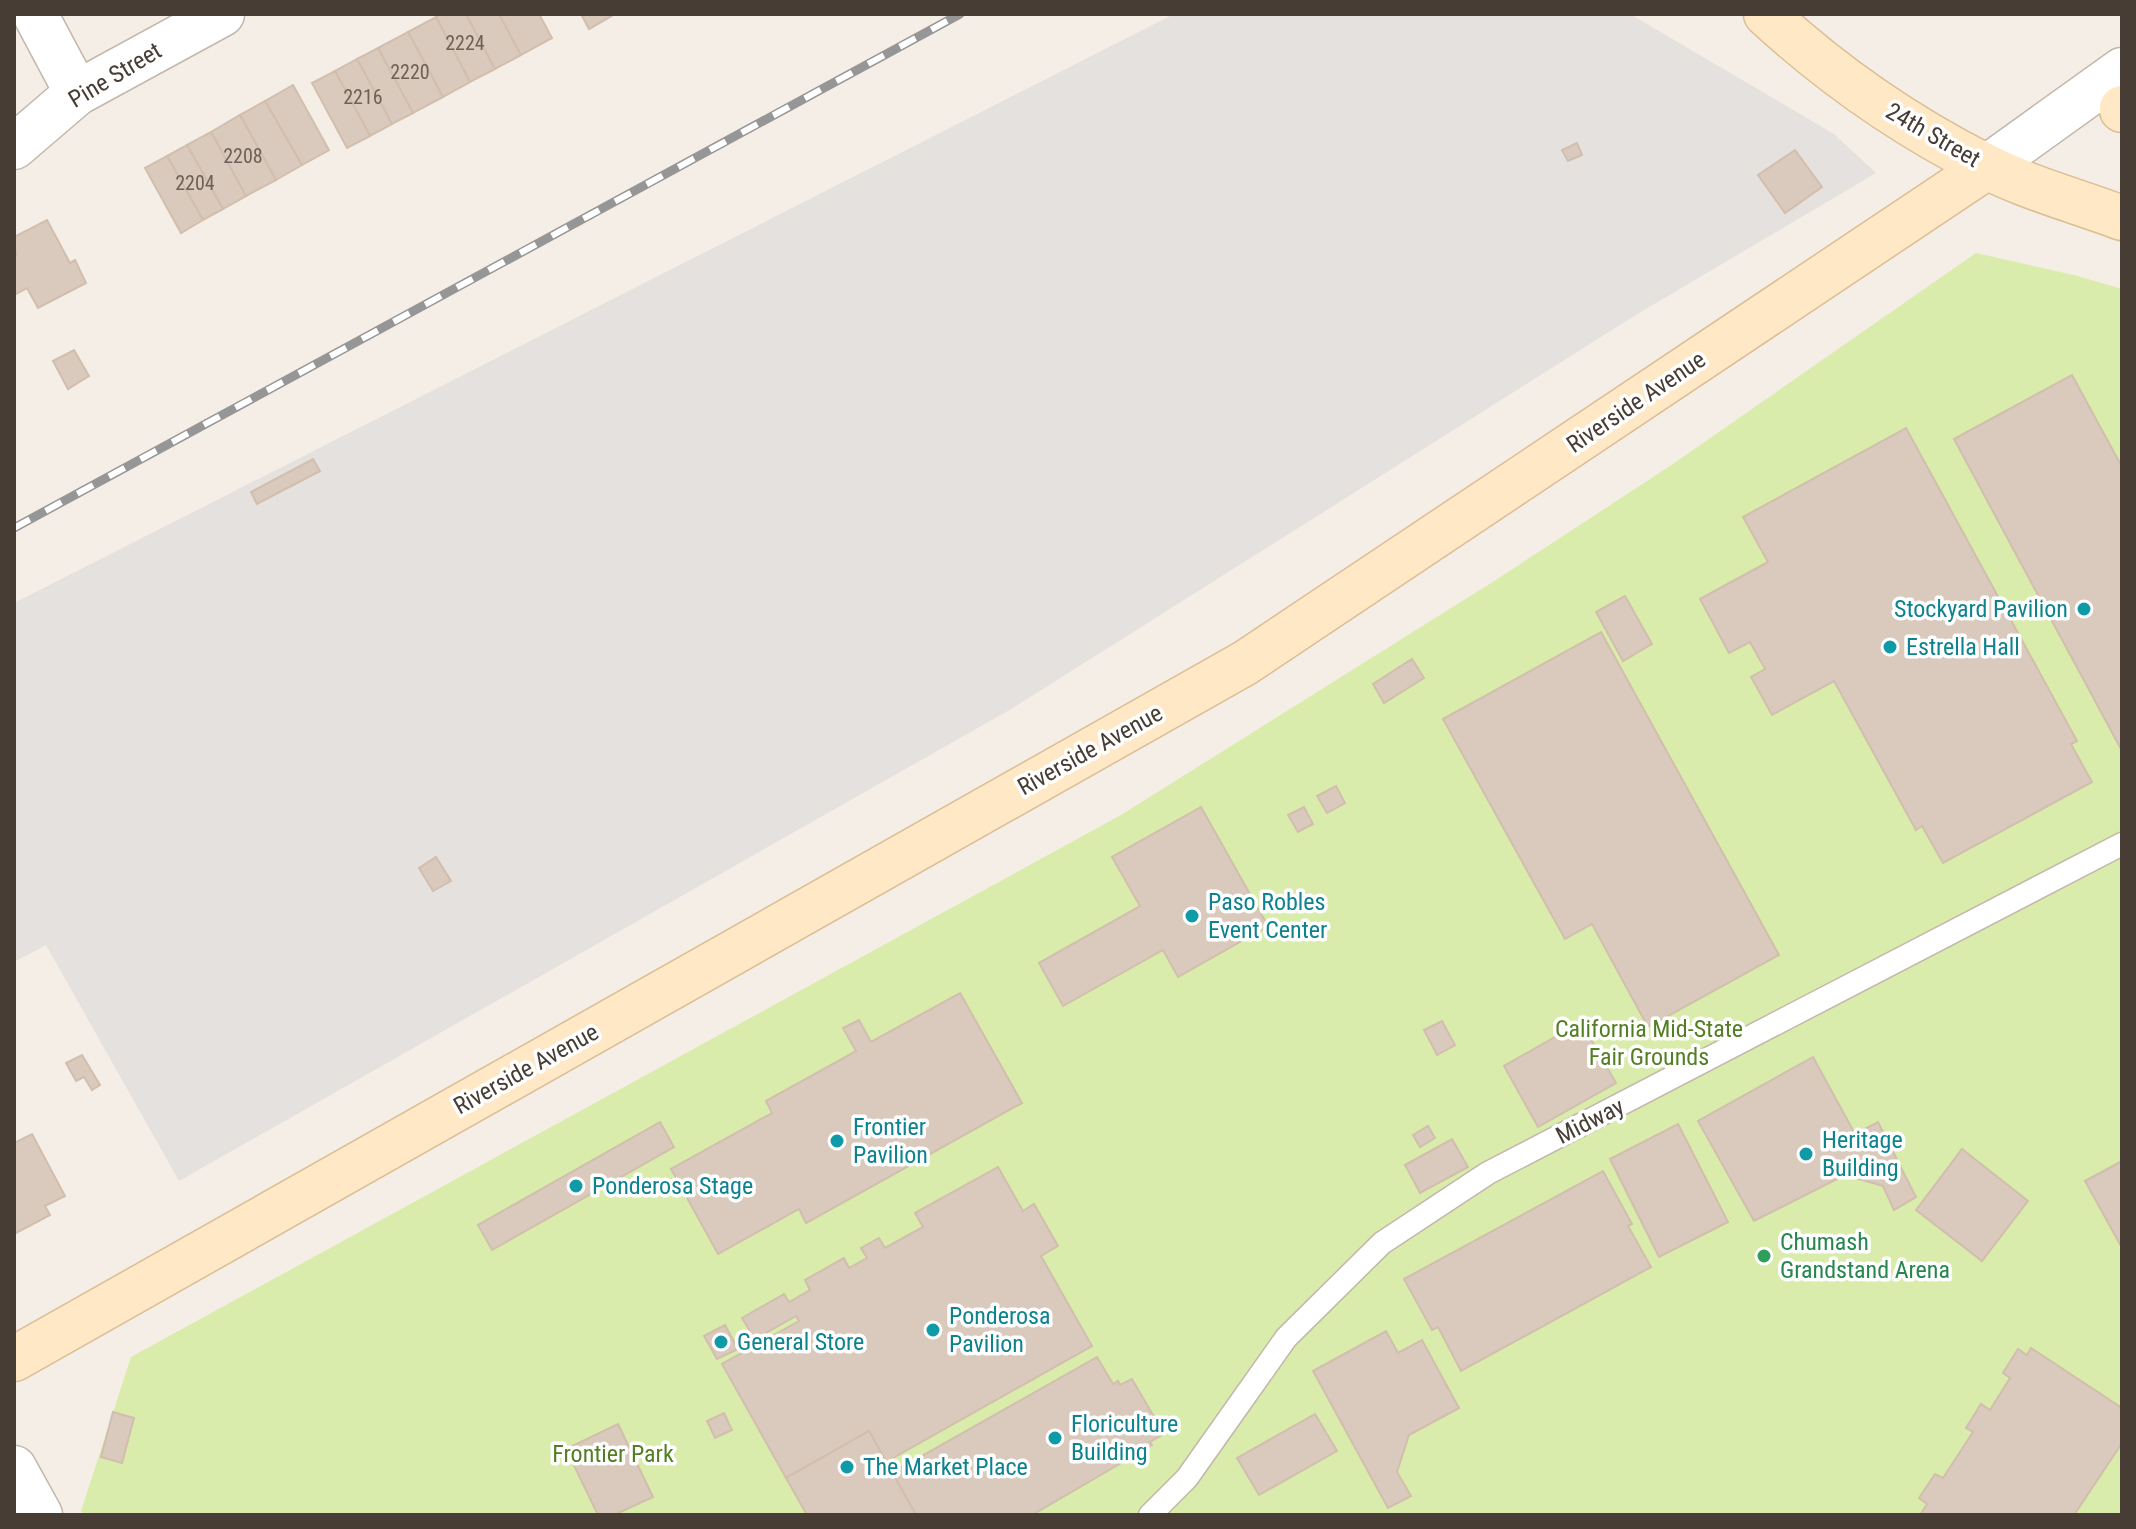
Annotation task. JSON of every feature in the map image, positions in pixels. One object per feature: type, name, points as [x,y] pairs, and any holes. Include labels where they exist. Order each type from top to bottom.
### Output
[{"type":"main road","name":"24th Street","points":[[1766,14],[1795,41],[1887,110],[1987,167],[2122,218]]},
{"type":"main road","name":"Riverside Avenue","points":[[14,1359],[1245,663],[1987,167]]},
{"type":"street","points":[[35,14],[77,93]]},
{"type":"street","name":"Pine Street","points":[[14,147],[77,93],[222,14]]},
{"type":"street","name":"Riverside Avenue","points":[[1987,167],[2122,70]]},
{"type":"street","points":[[14,1468],[40,1515]]},
{"type":"lane","name":"Midway","points":[[1150,1515],[1187,1478],[1286,1338],[1382,1243],[1488,1173],[2122,844]]},
{"type":"green space","name":"California Mid-State Fair Grounds","points":[[1976,253],[2122,289],[2122,1515],[84,1515],[81,1511],[131,1357],[1121,815],[1488,585],[1670,466]]},
{"type":"shaded area","points":[[1174,14],[1630,14],[1834,134],[1876,173],[1639,313],[1013,708],[179,1181],[46,945],[14,962],[14,603]]},
{"type":"building","points":[[441,14],[466,14],[495,69],[470,82],[436,17]]},
{"type":"building","points":[[466,14],[499,14],[521,55],[495,69]]},
{"type":"building","points":[[499,14],[539,14],[552,38],[521,55]]},
{"type":"building","points":[[581,14],[615,14],[589,29]]},
{"type":"building","points":[[436,17],[470,82],[443,97],[408,32]]},
{"type":"building","points":[[408,32],[443,97],[413,113],[378,48]]},
{"type":"building","points":[[378,48],[413,113],[392,124],[357,59]]},
{"type":"building","points":[[357,59],[392,124],[370,136],[335,71]]},
{"type":"building","points":[[335,71],[370,136],[347,148],[312,83]]},
{"type":"building","points":[[293,85],[329,150],[302,165],[265,101]]},
{"type":"building","points":[[265,101],[302,165],[276,180],[240,115]]},
{"type":"building","points":[[240,115],[276,180],[246,196],[211,132]]},
{"type":"building","points":[[211,132],[246,196],[223,209],[187,145]]},
{"type":"building","points":[[1577,143],[1582,155],[1568,161],[1562,150]]},
{"type":"building","points":[[187,145],[223,209],[203,220],[167,156]]},
{"type":"building","points":[[1795,150],[1822,187],[1785,213],[1758,175]]},
{"type":"building","points":[[167,156],[203,220],[181,233],[145,168]]},
{"type":"building","points":[[47,220],[70,263],[75,260],[86,283],[38,308],[27,288],[14,295],[14,237]]},
{"type":"building","points":[[74,350],[89,376],[68,389],[53,361]]},
{"type":"building","name":"Stockyard Pavilion","points":[[2072,375],[2122,467],[2122,751],[1954,439]]},
{"type":"building","name":"Estrella Hall","points":[[1906,428],[2077,741],[2071,744],[2092,782],[1943,863],[1922,826],[1916,830],[1834,681],[1772,715],[1751,677],[1765,669],[1750,642],[1729,653],[1700,599],[1768,562],[1743,517]]},
{"type":"building","points":[[313,459],[320,471],[257,504],[251,492]]},
{"type":"building","points":[[1625,596],[1652,644],[1623,661],[1596,612]]},
{"type":"building","points":[[1601,632],[1779,955],[1648,1027],[1592,924],[1565,939],[1443,719]]},
{"type":"building","points":[[1412,659],[1424,678],[1384,703],[1373,684]]},
{"type":"building","points":[[1336,786],[1345,803],[1327,813],[1317,796]]},
{"type":"building","name":"Paso Robles Event Center","points":[[1201,807],[1268,926],[1178,977],[1163,950],[1063,1006],[1039,963],[1140,906],[1112,857]]},
{"type":"building","points":[[1304,807],[1313,824],[1298,832],[1288,815]]},
{"type":"building","points":[[436,857],[451,881],[433,891],[419,868]]},
{"type":"building","name":"Frontier Pavilion","points":[[960,993],[1022,1103],[806,1223],[799,1209],[718,1254],[671,1169],[772,1113],[766,1101],[856,1051],[843,1028],[859,1020],[871,1042]]},
{"type":"building","points":[[1442,1021],[1455,1045],[1437,1055],[1424,1030]]},
{"type":"building","points":[[1581,1022],[1616,1083],[1538,1127],[1504,1066]]},
{"type":"building","points":[[82,1055],[100,1085],[92,1090],[84,1077],[76,1081],[66,1063]]},
{"type":"building","name":"Heritage Building","points":[[1813,1057],[1855,1134],[1878,1122],[1916,1197],[1894,1210],[1883,1186],[1845,1175],[1754,1221],[1698,1121]]},
{"type":"building","name":"Ponderosa Stage","points":[[660,1122],[674,1147],[492,1250],[478,1225]]},
{"type":"building","points":[[1678,1124],[1728,1222],[1659,1257],[1610,1159]]},
{"type":"building","points":[[1428,1126],[1435,1138],[1420,1147],[1413,1135]]},
{"type":"building","points":[[32,1134],[65,1196],[45,1206],[50,1215],[14,1234],[14,1143]]},
{"type":"building","points":[[1452,1139],[1468,1167],[1420,1193],[1405,1165]]},
{"type":"building","points":[[1962,1149],[2028,1201],[1982,1261],[1916,1210]]},
{"type":"building","points":[[2122,1161],[2122,1248],[2085,1181]]},
{"type":"building","name":"Ponderosa Pavilion","points":[[998,1167],[1023,1211],[1034,1204],[1058,1246],[1041,1256],[1092,1346],[886,1462],[869,1431],[786,1478],[722,1364],[799,1321],[796,1316],[755,1339],[742,1318],[784,1294],[789,1302],[810,1290],[805,1280],[844,1258],[849,1268],[867,1258],[861,1248],[879,1238],[885,1248],[923,1227],[915,1213]]},
{"type":"building","points":[[1603,1171],[1651,1267],[1461,1371],[1438,1327],[1432,1330],[1404,1279]]},
{"type":"building","name":"General Store","points":[[725,1325],[738,1349],[717,1359],[704,1336]]},
{"type":"building","points":[[1386,1331],[1398,1353],[1422,1340],[1459,1408],[1409,1435],[1397,1472],[1411,1496],[1388,1508],[1313,1371]]},
{"type":"building","points":[[2031,1348],[2122,1408],[2122,1443],[2074,1515],[1920,1515],[1927,1504],[1919,1498],[1935,1474],[1943,1478],[1973,1432],[1966,1428],[1981,1404],[1990,1410],[2010,1378],[2003,1373],[2018,1349],[2027,1355]]},
{"type":"building","name":"Floriculture Building","points":[[1097,1357],[1113,1384],[1118,1381],[1120,1385],[1132,1379],[1164,1434],[1150,1442],[1152,1445],[1032,1515],[916,1515],[892,1473]]},
{"type":"building","points":[[113,1412],[134,1418],[122,1463],[101,1457]]},
{"type":"building","points":[[724,1413],[732,1430],[715,1438],[707,1421]]},
{"type":"building","points":[[1315,1414],[1337,1451],[1259,1495],[1237,1458]]},
{"type":"building","points":[[618,1424],[653,1497],[614,1515],[598,1515],[566,1449]]},
{"type":"building","name":"The Market Place","points":[[869,1431],[916,1515],[807,1515],[786,1478]]},
{"type":"railway","points":[[14,528],[960,14]]},
{"type":"place","name":"Stockyard Pavilion","points":[[2084,609]]},
{"type":"place","name":"Estrella Hall","points":[[1890,647]]},
{"type":"place","name":"Paso Robles Event Center","points":[[1192,916]]},
{"type":"place","name":"Frontier Pavilion","points":[[837,1141]]},
{"type":"place","name":"Heritage Building","points":[[1806,1154]]},
{"type":"place","name":"Ponderosa Stage","points":[[576,1186]]},
{"type":"place","name":"Chumash Grandstand Arena","points":[[1764,1256]]},
{"type":"place","name":"Ponderosa Pavilion","points":[[933,1330]]},
{"type":"place","name":"General Store","points":[[721,1342]]},
{"type":"place","name":"Floriculture Building","points":[[1055,1438]]},
{"type":"place","name":"The Market Place","points":[[847,1467]]},
{"type":"park label","name":"Frontier Park","points":[[613,1454]]}]
